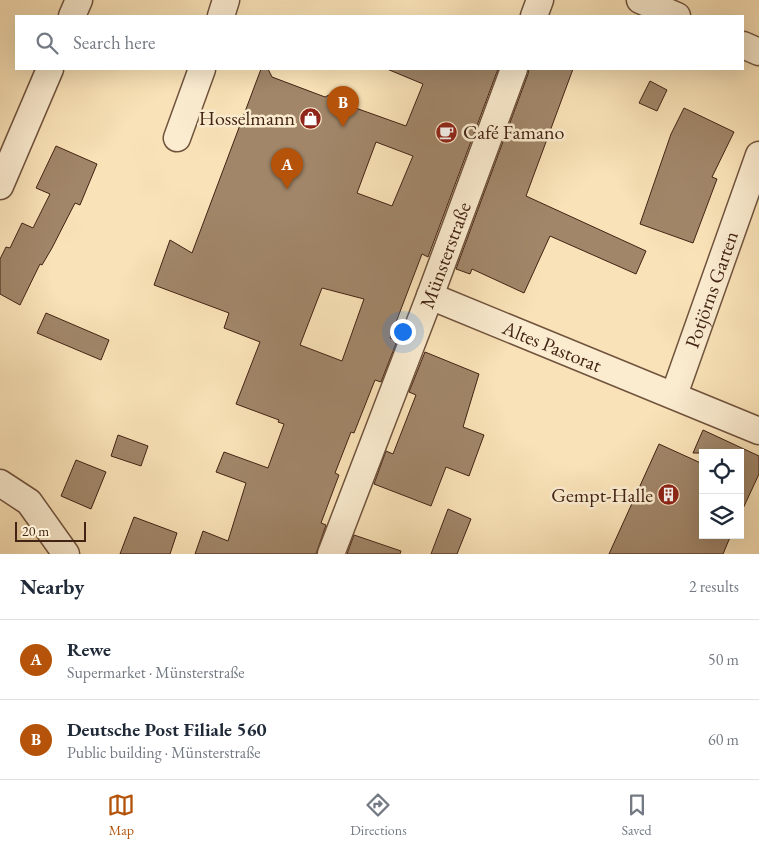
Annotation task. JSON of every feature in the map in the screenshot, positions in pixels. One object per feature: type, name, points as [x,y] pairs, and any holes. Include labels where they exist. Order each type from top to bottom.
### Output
[{"type":"street","points":[[72,15],[79,0]]},
{"type":"street","points":[[221,15],[226,0]]},
{"type":"street","points":[[534,15],[540,0]]},
{"type":"street","points":[[640,0],[675,15]]},
{"type":"street","points":[[744,45],[759,52]]},
{"type":"street","points":[[0,186],[50,70]]},
{"type":"street","points":[[177,138],[202,70]]},
{"type":"street","name":"Münsterstraße","points":[[331,554],[430,296],[514,70]]},
{"type":"street","name":"Potjörns Garten","points":[[674,395],[759,155]]},
{"type":"street","name":"Altes Pastorat","points":[[430,296],[759,430]]},
{"type":"street","points":[[0,483],[29,502],[66,554]]},
{"type":"building","points":[[261,70],[268,70],[272,77],[325,97],[333,93],[346,99],[350,106],[406,126],[423,84],[389,70],[498,70],[428,257],[422,254],[390,338],[397,341],[381,382],[375,380],[354,433],[351,432],[335,473],[339,475],[321,523],[326,525],[316,554],[195,554],[203,531],[228,541],[246,483],[216,472],[224,452],[268,468],[284,424],[278,422],[279,420],[236,404],[260,342],[224,328],[229,313],[154,285],[170,240],[192,253]],"holes":[[[376,142],[413,156],[392,206],[357,193]],[[322,288],[364,299],[342,361],[300,345]]]},
{"type":"building","points":[[529,70],[573,70],[526,196],[646,251],[636,274],[550,236],[524,293],[472,269],[470,274],[456,269]]},
{"type":"building","points":[[650,81],[667,90],[657,111],[639,103]]},
{"type":"building","points":[[684,108],[734,132],[712,177],[717,179],[693,243],[640,224],[671,134]]},
{"type":"building","points":[[56,146],[97,164],[80,205],[75,203],[52,248],[42,265],[40,264],[20,305],[0,294],[0,259],[6,247],[10,248],[22,223],[33,228],[50,194],[36,188]]},
{"type":"building","points":[[46,313],[109,340],[101,360],[37,333]]},
{"type":"building","points":[[425,352],[479,374],[463,427],[484,435],[469,476],[446,467],[431,506],[374,484],[386,451],[393,454],[416,395],[409,392]]},
{"type":"building","points":[[703,430],[744,449],[699,449],[699,453],[693,453]]},
{"type":"building","points":[[118,435],[148,446],[141,466],[111,456]]},
{"type":"building","name":"Gempt-Halle","points":[[659,444],[699,462],[699,539],[729,539],[723,554],[609,554]]},
{"type":"building","points":[[744,449],[759,456],[759,474],[744,506]]},
{"type":"building","points":[[76,460],[106,472],[91,509],[61,496]]},
{"type":"building","points":[[448,509],[471,519],[457,554],[431,554]]},
{"type":"building","points":[[134,517],[177,533],[170,554],[120,554]]},
{"type":"building","points":[[354,535],[401,551],[400,554],[347,554]]},
{"type":"place","name":"Hosselmann","points":[[311,118]]},
{"type":"place","name":"Deutsche Post Filiale 560","points":[[343,127]]},
{"type":"place","name":"Café Famano","points":[[447,132]]},
{"type":"place","name":"Rewe","points":[[287,189]]},
{"type":"place","name":"Gempt-Halle","points":[[669,495]]}]
